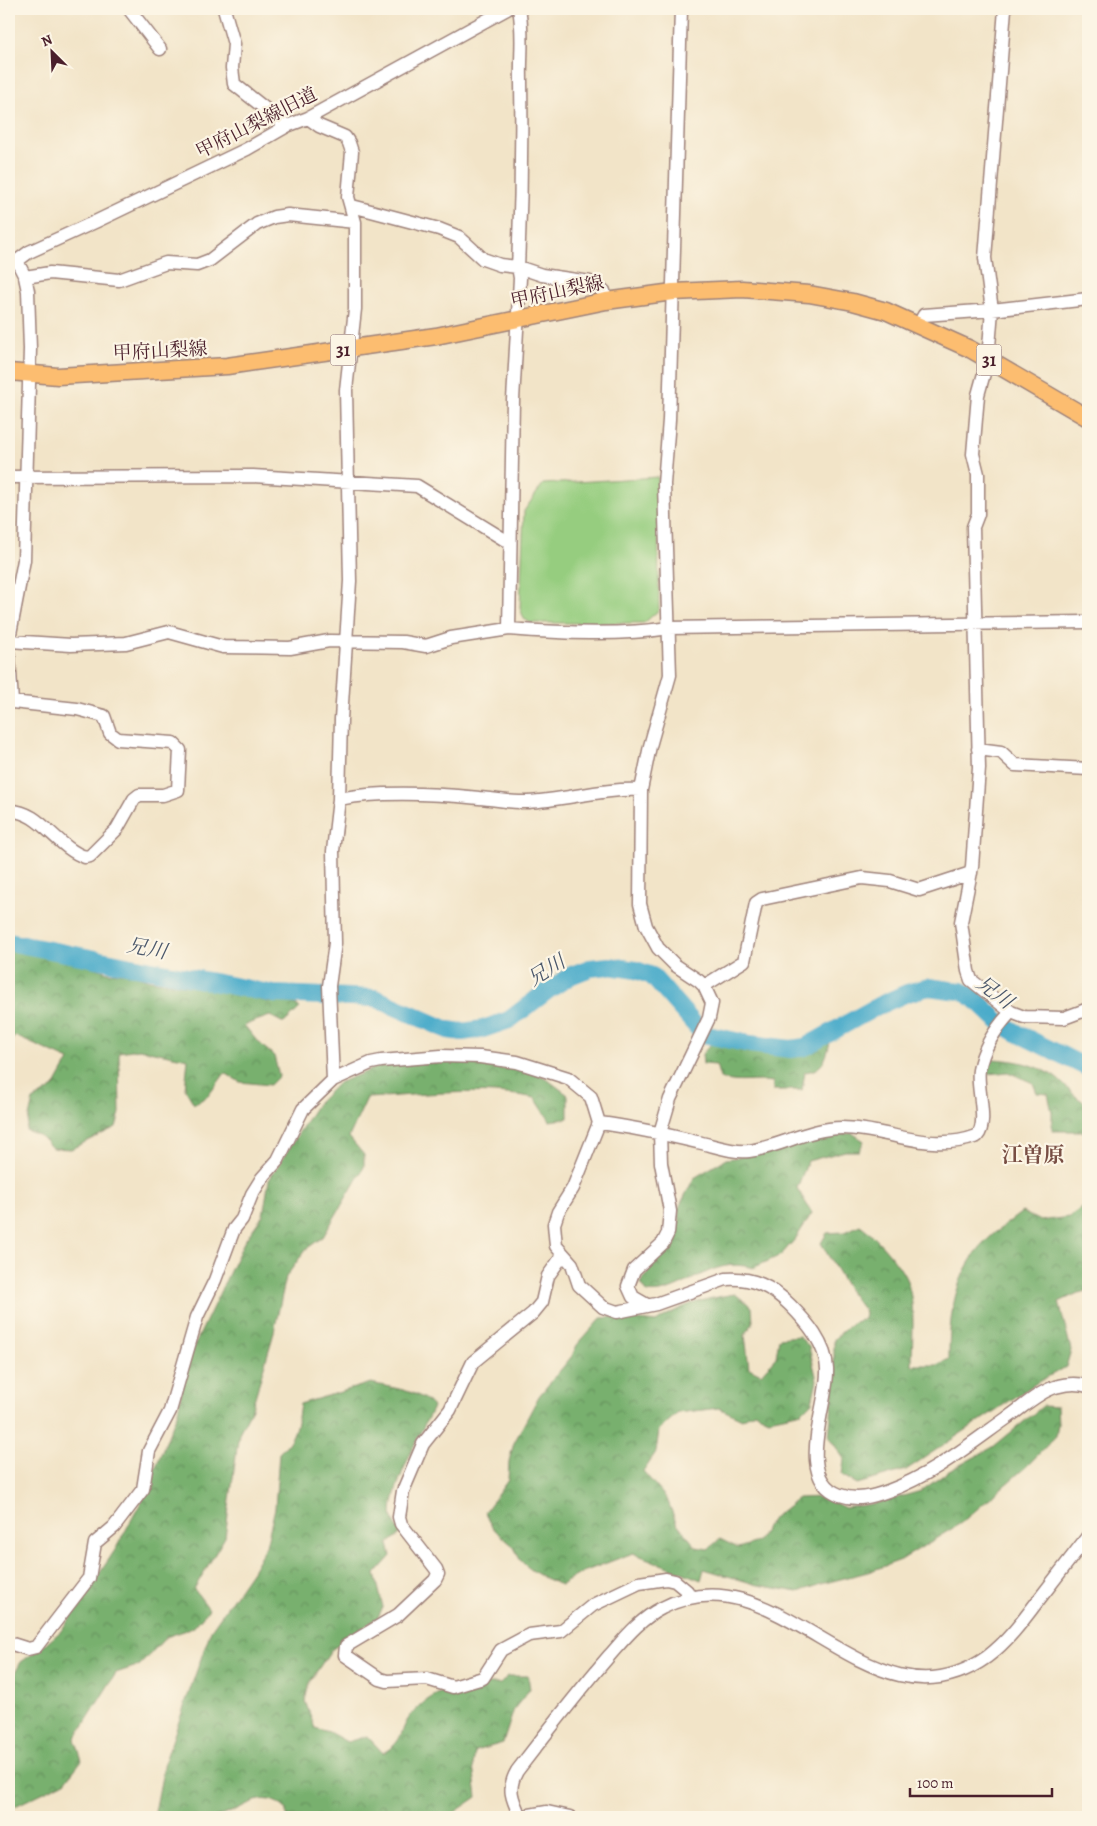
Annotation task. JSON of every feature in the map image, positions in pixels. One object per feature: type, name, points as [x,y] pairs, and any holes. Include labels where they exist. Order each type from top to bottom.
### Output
[{"type":"main road","name":"甲府山梨線","points":[[9,372],[28,372],[58,376],[228,366],[436,336],[606,300],[673,292],[742,289],[809,294],[853,302],[919,324],[988,359],[1088,418]]},
{"type":"street","points":[[129,9],[160,49]]},
{"type":"street","points":[[224,9],[234,44],[232,68],[234,84],[286,126]]},
{"type":"street","name":"甲府山梨線旧道","points":[[9,640],[24,560],[29,340],[26,277],[13,261],[247,149],[286,126],[308,118],[507,9]]},
{"type":"street","points":[[510,629],[510,543],[516,320],[520,278],[518,267],[522,186],[520,73],[523,26],[519,9]]},
{"type":"street","points":[[647,1305],[632,1297],[628,1286],[634,1270],[663,1243],[668,1233],[670,1211],[661,1163],[660,1133],[670,1099],[709,1018],[712,1003],[704,986],[658,948],[642,914],[640,904],[641,790],[650,746],[670,675],[664,484],[669,420],[681,9]]},
{"type":"street","points":[[1005,9],[985,258],[992,310],[988,359],[978,395],[973,454],[978,474],[978,514],[973,527],[978,800],[971,873],[961,922],[971,980],[1008,1014],[1024,1017],[1064,1018],[1088,1009]]},
{"type":"street","points":[[308,118],[319,126],[344,137],[349,143],[352,152],[348,197],[355,222],[355,309],[346,390],[350,581],[341,719],[339,799],[333,851],[335,943],[329,986],[333,1080]]},
{"type":"street","points":[[352,206],[439,229],[459,237],[482,259],[500,265],[518,267],[542,275],[590,282],[604,291],[606,300]]},
{"type":"street","points":[[26,277],[50,273],[119,280],[166,263],[197,264],[210,260],[257,224],[274,217],[288,215],[355,222]]},
{"type":"street","points":[[919,324],[924,315],[992,310],[1088,299]]},
{"type":"street","points":[[9,477],[253,476],[417,486],[510,543]]},
{"type":"street","points":[[9,640],[71,645],[126,643],[170,632],[223,647],[290,648],[329,641],[403,642],[426,646],[451,638],[510,629],[543,631],[650,631],[669,628],[1088,622]]},
{"type":"street","points":[[9,656],[12,702],[77,709],[104,716],[110,733],[118,739],[173,742],[180,750],[178,790],[163,795],[139,795],[134,798],[117,829],[90,856],[81,856],[71,850],[23,812],[9,811]]},
{"type":"street","points":[[978,749],[1001,752],[1015,765],[1088,770]]},
{"type":"street","points":[[339,799],[422,794],[529,802],[565,798],[606,790],[641,790]]},
{"type":"street","points":[[704,986],[744,961],[756,903],[762,899],[862,878],[890,881],[919,890],[971,873]]},
{"type":"street","points":[[599,1123],[660,1133],[733,1150],[749,1151],[806,1133],[840,1128],[921,1142],[977,1136],[982,1126],[979,1072],[986,1048],[1008,1014]]},
{"type":"street","points":[[9,1643],[28,1649],[36,1646],[86,1583],[91,1570],[92,1550],[95,1543],[114,1527],[140,1495],[146,1480],[149,1451],[170,1411],[196,1317],[215,1280],[234,1229],[262,1178],[278,1160],[300,1114],[333,1080],[380,1061],[441,1056],[517,1062],[568,1078],[581,1087],[591,1097],[599,1123],[573,1188],[558,1212],[554,1224],[556,1246],[572,1264],[579,1285],[603,1307],[617,1312],[656,1304],[712,1282],[732,1278],[759,1282],[783,1298],[814,1333],[827,1369],[823,1408],[816,1438],[816,1463],[822,1479],[830,1489],[840,1495],[854,1498],[867,1497],[907,1484],[944,1462],[1034,1398],[1054,1387],[1071,1384],[1088,1386]]},
{"type":"street","points":[[563,1255],[548,1276],[542,1302],[533,1313],[473,1362],[450,1410],[423,1444],[403,1491],[399,1517],[401,1524],[436,1568],[438,1574],[435,1580],[398,1614],[346,1646],[345,1656],[380,1679],[387,1681],[427,1679],[453,1687],[483,1678],[501,1650],[529,1635],[561,1631],[593,1604],[639,1583],[666,1579],[676,1581],[687,1590],[690,1597]]},
{"type":"street","points":[[570,1817],[547,1812],[519,1817],[512,1797],[511,1781],[589,1678],[635,1627],[662,1607],[690,1597],[716,1595],[749,1601],[781,1615],[873,1668],[905,1677],[940,1678],[971,1668],[1001,1646],[1088,1536]]},
{"type":"green space","points":[[658,477],[659,610],[644,623],[531,623],[524,619],[520,608],[524,511],[543,484]]},
{"type":"green space","points":[[9,947],[66,957],[107,972],[133,974],[149,980],[236,993],[268,1002],[294,1003],[300,1008],[284,1023],[270,1016],[244,1025],[257,1041],[274,1056],[279,1076],[270,1085],[240,1082],[225,1073],[208,1096],[194,1104],[185,1089],[188,1059],[139,1049],[119,1052],[120,1113],[116,1127],[71,1149],[52,1148],[40,1136],[26,1130],[33,1100],[54,1087],[69,1060],[15,1036],[9,1044]]},
{"type":"green space","points":[[822,1041],[830,1042],[825,1058],[816,1069],[805,1072],[802,1090],[773,1090],[773,1082],[726,1080],[720,1078],[716,1065],[703,1064],[702,1054],[712,1043],[782,1055],[806,1052]]},
{"type":"green space","points":[[987,1059],[1031,1065],[1055,1077],[1079,1099],[1088,1104],[1088,1137],[1082,1131],[1052,1131],[1052,1112],[1048,1094],[1037,1093],[1033,1083],[1008,1072],[989,1074],[983,1069]]},
{"type":"green space","points":[[441,1060],[469,1062],[500,1069],[524,1068],[544,1077],[568,1095],[568,1118],[550,1121],[535,1098],[514,1095],[472,1092],[367,1098],[349,1137],[364,1155],[364,1167],[323,1237],[306,1249],[286,1277],[273,1336],[251,1411],[239,1433],[225,1537],[194,1589],[209,1609],[193,1628],[166,1637],[140,1665],[116,1673],[75,1739],[82,1760],[65,1782],[11,1808],[9,1806],[9,1684],[21,1662],[61,1631],[115,1550],[145,1495],[178,1411],[187,1361],[244,1242],[263,1215],[269,1180],[317,1104],[338,1083],[378,1067]]},
{"type":"green space","points":[[852,1133],[864,1141],[859,1151],[845,1151],[808,1161],[797,1188],[812,1213],[796,1238],[781,1255],[753,1268],[737,1265],[723,1267],[709,1271],[672,1289],[646,1292],[640,1283],[672,1241],[680,1221],[678,1209],[694,1178],[726,1159],[766,1153],[801,1141]]},
{"type":"green space","points":[[1088,1203],[1088,1291],[1078,1293],[1059,1302],[1071,1350],[1066,1367],[1038,1382],[906,1470],[857,1484],[842,1475],[844,1459],[829,1437],[834,1382],[834,1339],[852,1323],[864,1319],[865,1312],[849,1291],[821,1243],[827,1233],[844,1232],[860,1225],[888,1252],[901,1269],[908,1284],[913,1314],[912,1365],[937,1365],[949,1359],[952,1311],[960,1281],[975,1253],[986,1241],[1022,1212],[1040,1221],[1069,1217]]},
{"type":"green space","points":[[735,1294],[752,1307],[753,1323],[745,1335],[749,1368],[761,1374],[776,1357],[779,1338],[799,1336],[809,1347],[817,1380],[812,1402],[802,1412],[769,1419],[754,1412],[742,1419],[719,1408],[678,1413],[659,1430],[656,1452],[643,1471],[667,1499],[676,1522],[696,1547],[708,1549],[720,1539],[738,1548],[757,1542],[774,1517],[798,1498],[823,1497],[845,1508],[882,1502],[921,1491],[949,1471],[993,1447],[1043,1406],[1057,1407],[1058,1424],[1056,1436],[1027,1466],[961,1523],[901,1560],[868,1572],[798,1592],[758,1585],[704,1569],[701,1580],[633,1553],[583,1572],[561,1585],[530,1569],[521,1561],[513,1546],[492,1526],[485,1512],[508,1480],[509,1461],[514,1443],[539,1396],[572,1356],[577,1345],[601,1318],[612,1317],[656,1322],[694,1303]]},
{"type":"green space","points":[[371,1383],[413,1393],[433,1407],[406,1463],[395,1495],[392,1508],[393,1519],[401,1533],[388,1544],[391,1556],[375,1574],[383,1607],[378,1617],[331,1650],[309,1683],[305,1701],[315,1728],[329,1732],[347,1742],[367,1736],[383,1753],[399,1739],[412,1714],[421,1705],[441,1692],[464,1686],[500,1684],[508,1676],[528,1676],[530,1689],[514,1709],[503,1743],[475,1751],[473,1766],[477,1797],[448,1817],[287,1817],[287,1810],[278,1803],[260,1800],[216,1817],[194,1819],[154,1817],[165,1761],[211,1630],[252,1571],[266,1546],[275,1508],[279,1453],[292,1437],[298,1419],[300,1404]]},
{"type":"waterway","name":"兄川","points":[[9,942],[274,994],[375,998],[448,1030],[462,1032],[483,1029],[509,1020],[547,991],[572,975],[590,968],[609,966],[636,970],[652,976],[703,1034],[750,1044],[791,1049],[805,1047],[878,1006],[907,993],[929,987],[962,991],[975,999],[999,1022],[1017,1033],[1088,1068]]},
{"type":"district","name":"江曽原","points":[[1033,1155]]}]
